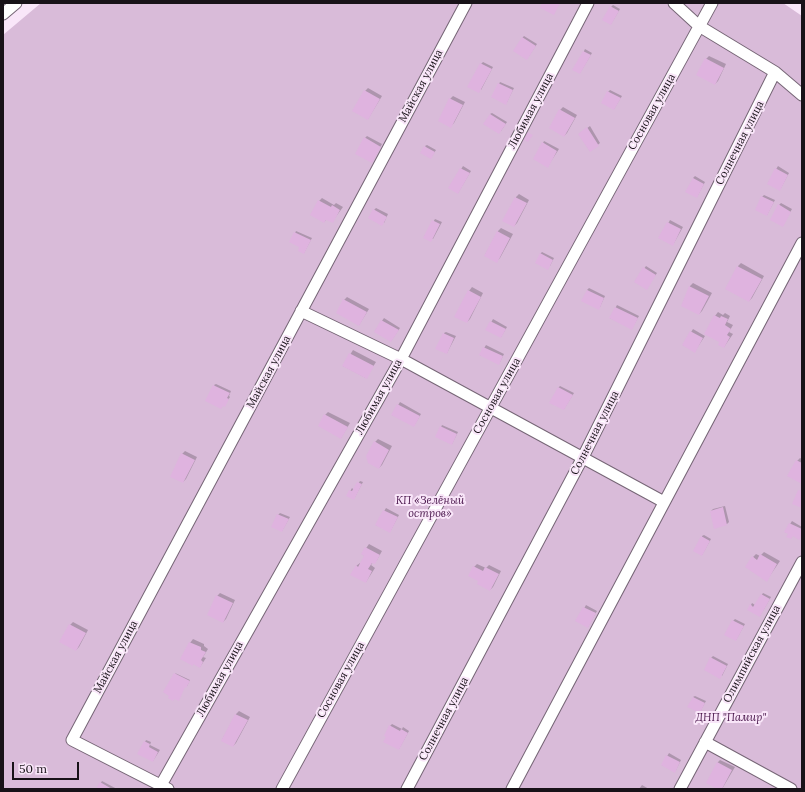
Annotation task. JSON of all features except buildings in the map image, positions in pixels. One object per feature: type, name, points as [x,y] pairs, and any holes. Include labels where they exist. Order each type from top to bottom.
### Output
[{"type":"street","points":[[3,14],[16,3]]},
{"type":"street","name":"Майская улица","points":[[164,787],[72,740],[466,3]]},
{"type":"street","name":"Любимая улица","points":[[164,787],[401,359],[588,3]]},
{"type":"street","points":[[674,3],[699,26],[775,72],[802,95]]},
{"type":"street","name":"Сосновая улица","points":[[282,789],[712,3]]},
{"type":"street","name":"Солнечная улица","points":[[407,789],[583,457],[775,72]]},
{"type":"street","points":[[512,789],[802,243]]},
{"type":"street","points":[[301,311],[401,359],[664,502]]},
{"type":"street","name":"Олимпийская улица","points":[[680,789],[802,562]]},
{"type":"street","points":[[705,742],[791,789]]},
{"type":"green space","name":"КП «Зелёный остров»","points":[[41,3],[783,3],[802,16],[802,789],[3,789],[3,35]]},
{"type":"park label","name":"ДНП \"Памир\"","points":[[731,718]]}]
